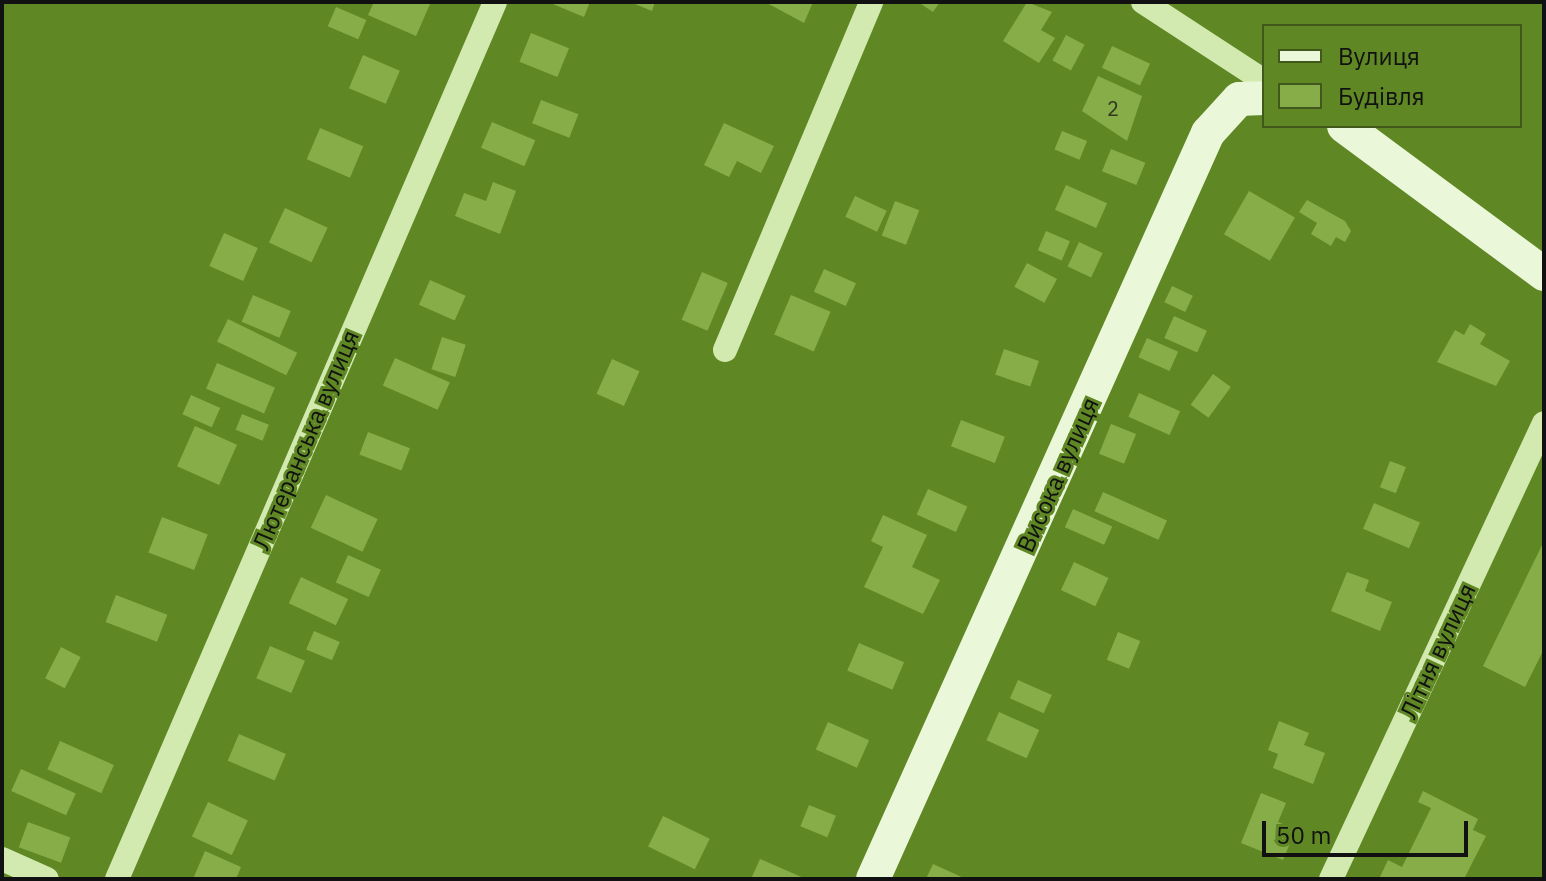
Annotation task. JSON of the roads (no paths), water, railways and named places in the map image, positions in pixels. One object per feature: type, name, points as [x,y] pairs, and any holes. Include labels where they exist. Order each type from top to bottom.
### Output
[{"type":"street","name":"Лютеранська вулиця","points":[[117,879],[495,2]]},
{"type":"street","points":[[725,350],[871,2]]},
{"type":"street","points":[[1143,2],[1262,80]]},
{"type":"street","name":"Висока вулиця","points":[[873,879],[1208,133],[1239,99],[1262,98]]},
{"type":"street","points":[[1347,128],[1544,274]]},
{"type":"street","name":"Літня вулиця","points":[[1331,879],[1544,423]]},
{"type":"street","points":[[2,859],[47,879]]}]
